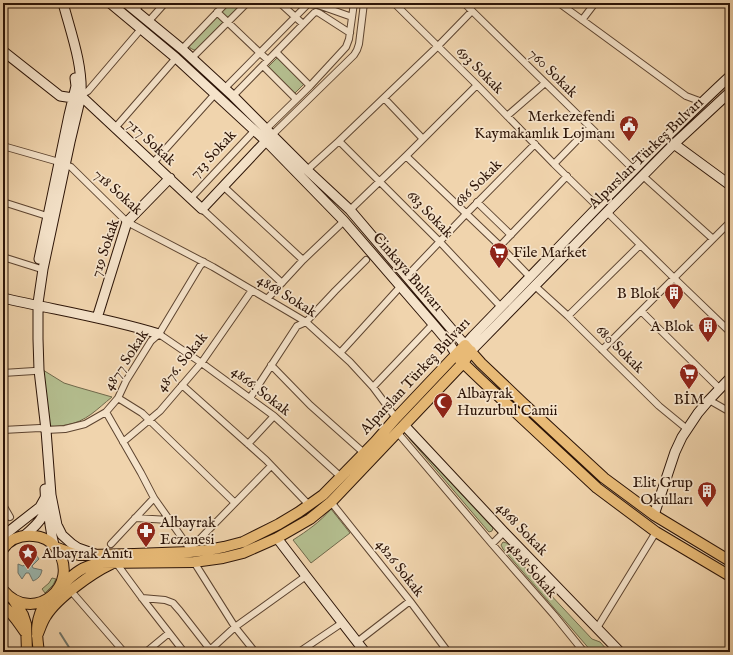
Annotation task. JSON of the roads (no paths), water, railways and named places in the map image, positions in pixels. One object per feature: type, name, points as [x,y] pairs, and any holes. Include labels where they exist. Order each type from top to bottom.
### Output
[{"type":"main road","points":[[57,3],[75,73],[77,97]]},
{"type":"main road","points":[[43,429],[34,372],[35,306],[38,268],[48,216],[62,163],[81,78],[63,3]]},
{"type":"main road","name":"Cinkaya Bulvarı","points":[[110,3],[176,58],[215,94],[307,170],[350,210],[481,363],[522,403],[604,478],[654,515],[730,562]]},
{"type":"main road","name":"Cinkaya Bulvarı","points":[[126,3],[182,49],[233,96],[264,134],[344,221],[433,324],[463,363],[597,488],[656,532],[730,576]]},
{"type":"main road","points":[[5,53],[60,96],[77,97]]},
{"type":"main road","name":"Alparslan Türkeş Bulvarı","points":[[47,600],[77,572],[86,566],[100,563],[194,562],[223,558],[243,552],[277,538],[310,519],[331,502],[463,363],[473,336],[501,306],[598,206],[730,76]]},
{"type":"main road","name":"Alparslan Türkeş Bulvarı","points":[[24,536],[35,536],[45,539],[55,546],[79,555],[213,550],[243,542],[279,524],[323,495],[375,442],[456,354],[468,348],[535,286],[674,144],[730,92]]},
{"type":"main road","name":"717 Sokak","points":[[77,97],[115,128],[202,209]]},
{"type":"main road","name":"713 Sokak","points":[[202,209],[223,186],[264,134]]},
{"type":"main road","points":[[674,144],[730,185]]},
{"type":"main road","points":[[60,587],[64,577],[64,565],[61,554],[55,546],[49,519],[35,306],[62,163]]},
{"type":"main road","name":"719 Sokak","points":[[97,318],[127,222],[170,178]]},
{"type":"main road","points":[[3,298],[97,318],[158,334]]},
{"type":"main road","points":[[447,380],[459,374],[471,375],[481,380]]},
{"type":"main road","points":[[654,515],[674,452],[682,437],[710,400],[730,378]]},
{"type":"main road","name":"4868 Sokak","points":[[400,429],[504,532],[620,652]]},
{"type":"main road","points":[[3,536],[40,507],[48,496]]},
{"type":"main road","points":[[3,549],[14,539],[24,536],[38,524],[44,513],[48,496]]},
{"type":"main road","points":[[48,496],[57,525],[62,535],[78,548],[96,555]]},
{"type":"main road","points":[[277,538],[365,652]]},
{"type":"main road","name":"Alparslan Türkeş Bulvarı","points":[[37,636],[46,616],[54,606],[94,574],[115,563]]},
{"type":"main road","points":[[7,595],[21,603],[39,603],[47,600]]},
{"type":"main road","points":[[7,595],[23,615],[26,624],[27,652]]},
{"type":"main road","points":[[39,652],[37,625],[42,607],[47,600]]},
{"type":"main road","points":[[3,606],[14,616],[26,634]]},
{"type":"street","points":[[135,10],[142,3]]},
{"type":"street","points":[[148,22],[165,3]]},
{"type":"street","points":[[182,49],[226,3]]},
{"type":"street","points":[[192,58],[247,3]]},
{"type":"street","points":[[280,3],[302,24]]},
{"type":"street","points":[[264,134],[342,52],[348,43],[354,3]]},
{"type":"street","points":[[264,134],[354,54],[357,50],[364,3]]},
{"type":"street","name":"693 Sokak","points":[[394,3],[554,164],[598,206]]},
{"type":"street","name":"760 Sokak","points":[[464,3],[634,170]]},
{"type":"street","points":[[559,3],[686,96],[702,102]]},
{"type":"street","points":[[582,20],[595,3]]},
{"type":"street","points":[[225,88],[308,4],[318,5],[352,17]]},
{"type":"street","points":[[307,170],[384,98],[472,11]]},
{"type":"street","points":[[217,12],[268,60]]},
{"type":"street","points":[[233,96],[302,24],[316,12],[350,33]]},
{"type":"street","points":[[77,97],[88,91],[140,29]]},
{"type":"street","points":[[276,52],[308,84]]},
{"type":"street","points":[[3,65],[5,53]]},
{"type":"street","points":[[115,128],[176,58]]},
{"type":"street","points":[[263,66],[294,97]]},
{"type":"street","points":[[507,116],[545,83]]},
{"type":"street","points":[[350,210],[477,85]]},
{"type":"street","points":[[153,163],[215,94]]},
{"type":"street","points":[[384,98],[423,139]]},
{"type":"street","points":[[554,164],[590,127]]},
{"type":"street","name":"713 Sokak","points":[[191,198],[264,134]]},
{"type":"street","name":"683 Sokak","points":[[339,141],[440,242],[501,306]]},
{"type":"street","name":"686 Sokak","points":[[407,276],[477,202],[535,144]]},
{"type":"street","points":[[3,146],[62,163]]},
{"type":"street","points":[[406,156],[500,246],[530,277]]},
{"type":"street","name":"718 Sokak","points":[[62,163],[71,167],[127,222],[204,262]]},
{"type":"street","points":[[500,246],[567,176]]},
{"type":"street","points":[[643,176],[713,239]]},
{"type":"street","points":[[223,186],[303,260]]},
{"type":"street","points":[[3,202],[48,216]]},
{"type":"street","points":[[477,202],[510,236]]},
{"type":"street","points":[[202,209],[282,283]]},
{"type":"street","points":[[607,212],[730,332]]},
{"type":"street","points":[[267,299],[303,260],[344,221]]},
{"type":"street","points":[[602,350],[730,222]]},
{"type":"street","points":[[568,316],[640,245]]},
{"type":"street","points":[[3,257],[38,268]]},
{"type":"street","points":[[250,398],[297,326],[306,322],[366,260]]},
{"type":"street","name":"4868 Sokak","points":[[204,262],[306,322],[350,362],[373,387],[396,418]]},
{"type":"street","name":"4877 Sokak","points":[[3,430],[65,429],[85,424],[106,412],[118,398],[126,381],[151,341],[158,334],[200,266],[204,262]]},
{"type":"street","points":[[340,353],[400,286]]},
{"type":"street","name":"680 Sokak","points":[[535,286],[568,316],[659,406],[687,429]]},
{"type":"street","name":"4876. Sokak","points":[[123,442],[160,411],[202,362],[252,290]]},
{"type":"street","points":[[641,311],[720,389]]},
{"type":"street","points":[[373,387],[433,324]]},
{"type":"street","name":"4866. Sokak","points":[[158,334],[202,362],[274,416],[341,477]]},
{"type":"street","points":[[271,365],[310,405],[364,453]]},
{"type":"street","points":[[3,373],[34,372]]},
{"type":"street","points":[[182,385],[248,444],[309,505]]},
{"type":"street","points":[[118,398],[142,413],[235,503]]},
{"type":"street","points":[[710,400],[730,412]]},
{"type":"street","points":[[106,412],[154,498],[190,551],[271,466]]},
{"type":"street","points":[[248,444],[274,416]]},
{"type":"street","name":"4828 Sokak","points":[[400,429],[492,544],[584,652]]},
{"type":"street","points":[[111,544],[154,498]]},
{"type":"street","name":"4826 Sokak","points":[[331,502],[410,601],[448,652]]},
{"type":"street","points":[[3,505],[10,517]]},
{"type":"street","points":[[135,518],[169,520]]},
{"type":"street","points":[[492,544],[504,532]]},
{"type":"street","points":[[597,628],[656,532]]},
{"type":"street","points":[[194,562],[236,627],[255,652]]},
{"type":"street","points":[[115,563],[184,652]]},
{"type":"street","points":[[142,598],[165,600],[173,603],[211,651],[236,627],[306,576]]},
{"type":"street","points":[[71,591],[124,652]]},
{"type":"street","points":[[357,642],[410,601]]},
{"type":"street","points":[[299,652],[342,623]]},
{"type":"street","points":[[146,652],[169,633]]},
{"type":"water","points":[[24,555],[37,556],[39,559],[32,566],[33,568],[42,570],[39,577],[33,581],[29,573],[26,573],[22,579],[18,573],[18,564],[23,566],[27,563]]},
{"type":"waterway","points":[[60,633],[72,652]]},
{"type":"place","name":"Merkezefendi Kaymakamlık Lojmanı","points":[[629,142]]},
{"type":"place","name":"File Market","points":[[499,269]]},
{"type":"place","name":"B Blok","points":[[674,310]]},
{"type":"place","name":"A Blok","points":[[708,343]]},
{"type":"place","name":"BİM","points":[[689,390]]},
{"type":"place","name":"Albayrak Huzurbul Camii","points":[[443,419]]},
{"type":"place","name":"Elit Grup Okulları","points":[[707,508]]},
{"type":"place","name":"Albayrak Eczanesi","points":[[146,548]]},
{"type":"place","name":"Albayrak Anıtı","points":[[28,570]]}]
